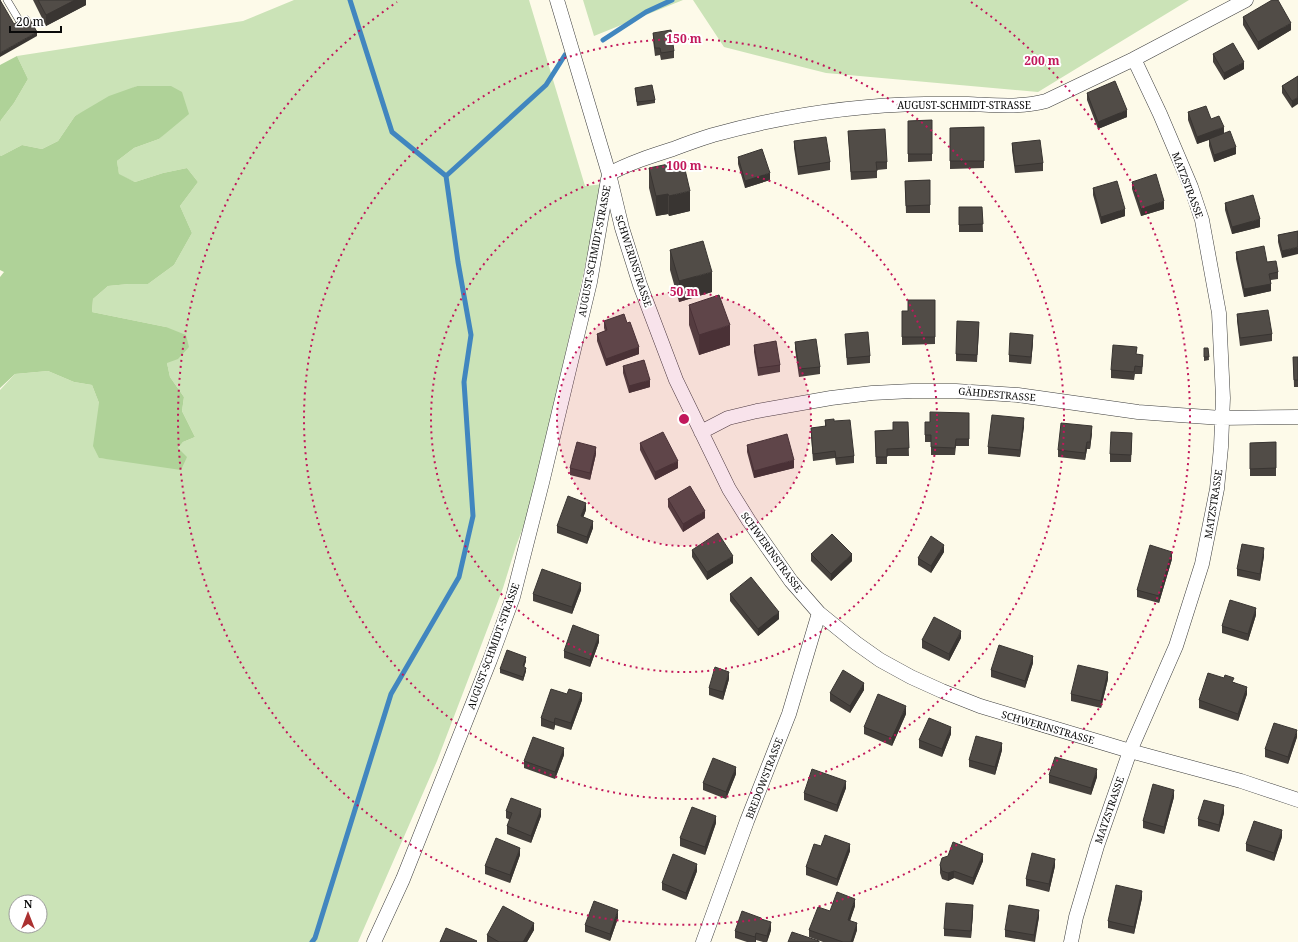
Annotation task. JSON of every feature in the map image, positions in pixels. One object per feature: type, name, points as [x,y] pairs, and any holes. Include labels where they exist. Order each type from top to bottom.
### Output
[{"type":"street","name":"SCHWERINSTRASSE","points":[[557,0],[609,174],[622,228],[640,285],[676,380],[729,489],[749,521],[791,581],[820,613],[856,643],[880,660],[911,677],[980,706],[1130,751],[1241,781],[1298,800]]},
{"type":"street","name":"AUGUST-SCHMIDT-STRASSE","points":[[374,942],[403,879],[487,668],[513,597],[590,282],[609,174],[624,166],[712,135],[801,116],[895,105],[1032,105],[1046,101],[1134,59],[1246,0]]},
{"type":"street","name":"MATZSTRASSE","points":[[1071,942],[1076,917],[1097,846],[1130,751],[1176,646],[1202,564],[1217,489],[1223,398],[1219,313],[1202,220],[1191,188],[1160,114],[1134,59]]},
{"type":"street","name":"GÄHDESTRASSE","points":[[701,432],[728,418],[786,406],[866,394],[912,391],[956,391],[1018,395],[1138,412],[1222,418],[1298,417]]},
{"type":"street","name":"BREDOWSTRASSE","points":[[703,942],[747,821],[789,714],[820,613]]},
{"type":"lane","points":[[7,0],[19,20]]},
{"type":"green space","points":[[294,0],[529,0],[585,186],[604,184],[597,206],[583,276],[530,509],[516,546],[503,588],[437,761],[358,942],[0,942],[0,390],[15,374],[48,371],[74,382],[92,385],[99,403],[99,458],[121,460],[178,448],[183,442],[195,437],[182,411],[184,397],[170,377],[167,363],[166,327],[92,312],[93,299],[108,286],[148,284],[174,265],[192,233],[180,206],[198,182],[187,168],[163,173],[135,182],[119,175],[117,161],[134,148],[159,139],[172,127],[137,86],[75,116],[58,141],[42,149],[22,145],[1,156],[1,120],[14,103],[28,79],[17,56],[243,21]]},
{"type":"green space","points":[[583,0],[683,0],[594,36]]},
{"type":"green space","points":[[693,0],[1189,0],[1038,92],[826,73],[724,47]]},
{"type":"green space","points":[[17,56],[28,79],[0,123],[0,65]]},
{"type":"green space","points":[[137,86],[171,86],[182,92],[189,114],[159,139],[134,148],[117,161],[119,174],[135,182],[163,173],[187,168],[198,182],[180,206],[192,233],[174,265],[148,284],[108,286],[93,299],[92,312],[166,327],[186,335],[189,347],[178,359],[167,363],[170,377],[184,397],[182,411],[195,437],[183,442],[178,448],[187,457],[181,470],[99,458],[93,446],[99,403],[92,385],[74,382],[48,371],[15,374],[0,388],[0,277],[4,272],[0,270],[0,155],[1,156],[22,145],[42,149],[58,141],[75,116],[109,96]]},
{"type":"building","points":[[0,0],[14,24],[28,16],[37,32],[0,53]]},
{"type":"building","points":[[38,0],[75,0],[46,15]]},
{"type":"building","points":[[1272,0],[1278,0],[1291,23],[1258,42],[1243,17]]},
{"type":"building","points":[[671,30],[674,51],[661,53],[660,48],[655,48],[653,33]]},
{"type":"building","points":[[1233,43],[1244,62],[1224,73],[1213,54]]},
{"type":"building","points":[[1298,76],[1298,97],[1292,101],[1282,86]]},
{"type":"building","points":[[1115,81],[1127,110],[1098,122],[1087,93]]},
{"type":"building","points":[[652,85],[655,100],[637,102],[635,88]]},
{"type":"building","points":[[1206,106],[1211,119],[1219,116],[1224,127],[1197,137],[1188,112]]},
{"type":"building","points":[[932,120],[932,154],[908,154],[908,121]]},
{"type":"building","points":[[984,127],[984,161],[950,161],[950,128]]},
{"type":"building","points":[[885,129],[887,162],[876,162],[877,171],[851,172],[848,131]]},
{"type":"building","points":[[1230,131],[1236,147],[1214,155],[1209,139]]},
{"type":"building","points":[[826,137],[830,162],[798,167],[794,141]]},
{"type":"building","points":[[1040,140],[1043,163],[1015,166],[1012,143]]},
{"type":"building","points":[[762,149],[770,173],[745,181],[738,157]]},
{"type":"building","points":[[683,161],[690,191],[669,196],[668,194],[656,196],[649,168]]},
{"type":"building","points":[[1156,174],[1164,201],[1141,209],[1132,182]]},
{"type":"building","points":[[930,180],[930,205],[906,206],[905,181]]},
{"type":"building","points":[[1117,181],[1125,209],[1101,217],[1093,188]]},
{"type":"building","points":[[1253,195],[1260,219],[1232,227],[1225,203]]},
{"type":"building","points":[[959,207],[982,207],[983,224],[959,225]]},
{"type":"building","points":[[1298,231],[1298,247],[1282,251],[1278,235]]},
{"type":"building","points":[[703,241],[712,272],[679,281],[670,250]]},
{"type":"building","points":[[1264,246],[1267,262],[1276,261],[1278,272],[1269,274],[1271,284],[1244,289],[1236,252]]},
{"type":"building","points":[[719,295],[730,325],[699,335],[689,305]]},
{"type":"building","points":[[908,300],[935,300],[935,337],[902,337],[902,311],[908,311]]},
{"type":"building","points":[[1268,310],[1272,334],[1240,338],[1237,314]]},
{"type":"building","points":[[624,314],[627,323],[630,322],[639,347],[606,359],[597,334],[607,330],[604,321]]},
{"type":"building","points":[[957,321],[979,322],[977,355],[956,354]]},
{"type":"building","points":[[868,332],[870,356],[847,358],[845,334]]},
{"type":"building","points":[[1010,333],[1033,335],[1031,357],[1009,355]]},
{"type":"building","points":[[816,339],[820,367],[799,369],[795,342]]},
{"type":"building","points":[[776,341],[780,365],[758,368],[754,345]]},
{"type":"building","points":[[1113,345],[1137,347],[1136,354],[1143,355],[1142,367],[1135,366],[1134,372],[1111,370]]},
{"type":"building","points":[[1204,348],[1208,348],[1209,357],[1204,357]]},
{"type":"building","points":[[1293,357],[1298,357],[1298,380],[1294,380]]},
{"type":"building","points":[[644,360],[650,380],[629,386],[623,366]]},
{"type":"building","points":[[930,412],[969,413],[969,439],[956,439],[955,448],[931,447],[931,435],[925,435],[925,422],[930,422]]},
{"type":"building","points":[[992,415],[1024,418],[1020,450],[988,447]]},
{"type":"building","points":[[834,419],[834,421],[850,420],[854,456],[836,458],[835,451],[813,454],[811,428],[826,426],[825,420]]},
{"type":"building","points":[[893,422],[908,422],[909,448],[887,449],[887,457],[876,457],[875,431],[893,430]]},
{"type":"building","points":[[1061,423],[1092,426],[1090,442],[1087,442],[1085,453],[1058,450]]},
{"type":"building","points":[[663,432],[678,461],[655,472],[640,443]]},
{"type":"building","points":[[1111,432],[1132,433],[1131,455],[1110,454]]},
{"type":"building","points":[[787,434],[794,460],[754,471],[747,445]]},
{"type":"building","points":[[577,442],[596,447],[590,473],[570,468]]},
{"type":"building","points":[[1276,442],[1276,468],[1250,469],[1250,443]]},
{"type":"building","points":[[690,486],[705,511],[683,524],[668,499]]},
{"type":"building","points":[[568,496],[586,503],[581,516],[593,521],[587,537],[557,526]]},
{"type":"building","points":[[718,533],[733,556],[707,572],[692,550]]},
{"type":"building","points":[[832,534],[852,554],[831,574],[811,554]]},
{"type":"building","points":[[931,536],[944,545],[931,566],[918,558]]},
{"type":"building","points":[[1242,544],[1264,548],[1260,574],[1237,569]]},
{"type":"building","points":[[1150,545],[1172,552],[1159,596],[1137,590]]},
{"type":"building","points":[[542,569],[581,583],[572,607],[533,594]]},
{"type":"building","points":[[751,577],[779,612],[758,629],[730,594]]},
{"type":"building","points":[[1230,600],[1256,608],[1248,634],[1222,626]]},
{"type":"building","points":[[934,617],[961,631],[949,654],[922,640]]},
{"type":"building","points":[[573,625],[599,635],[590,660],[564,651]]},
{"type":"building","points":[[999,645],[1033,656],[1025,681],[991,670]]},
{"type":"building","points":[[507,650],[526,657],[523,666],[526,668],[523,677],[500,669]]},
{"type":"building","points":[[1078,665],[1108,672],[1101,701],[1071,694]]},
{"type":"building","points":[[715,667],[729,672],[723,692],[709,688]]},
{"type":"building","points":[[843,670],[864,683],[850,706],[830,693]]},
{"type":"building","points":[[1208,673],[1224,678],[1225,675],[1234,678],[1232,682],[1247,687],[1238,714],[1199,700]]},
{"type":"building","points":[[551,689],[567,694],[569,689],[582,693],[571,723],[555,718],[554,723],[541,718]]},
{"type":"building","points":[[878,694],[906,706],[892,738],[864,727]]},
{"type":"building","points":[[929,718],[951,727],[942,749],[919,740]]},
{"type":"building","points":[[1274,723],[1297,730],[1288,757],[1265,749]]},
{"type":"building","points":[[976,736],[1002,743],[995,767],[969,760]]},
{"type":"building","points":[[533,737],[564,748],[555,772],[524,761]]},
{"type":"building","points":[[1055,757],[1097,769],[1091,788],[1049,775]]},
{"type":"building","points":[[713,758],[736,767],[726,792],[703,783]]},
{"type":"building","points":[[812,769],[846,781],[837,805],[804,793]]},
{"type":"building","points":[[1153,784],[1174,790],[1164,827],[1143,821]]},
{"type":"building","points":[[511,798],[541,809],[531,836],[507,826],[512,813],[506,811]]},
{"type":"building","points":[[1204,800],[1224,805],[1219,825],[1198,819]]},
{"type":"building","points":[[692,807],[716,816],[705,847],[680,838]]},
{"type":"building","points":[[1254,821],[1282,830],[1274,853],[1246,844]]},
{"type":"building","points":[[825,835],[850,844],[837,879],[806,867],[814,844],[821,846]]},
{"type":"building","points":[[496,838],[520,848],[510,875],[485,866]]},
{"type":"building","points":[[953,842],[983,854],[973,878],[954,871],[948,873],[942,871],[940,865],[942,858],[948,856]]},
{"type":"building","points":[[1032,853],[1055,859],[1049,884],[1026,879]]},
{"type":"building","points":[[673,854],[697,864],[686,893],[662,883]]},
{"type":"building","points":[[1116,885],[1142,891],[1134,927],[1108,921]]},
{"type":"building","points":[[837,892],[855,899],[848,920],[857,923],[851,942],[843,942],[809,930],[818,907],[830,911]]},
{"type":"building","points":[[594,901],[618,910],[610,934],[585,925]]},
{"type":"building","points":[[946,903],[973,905],[971,931],[944,929]]},
{"type":"building","points":[[1009,905],[1039,910],[1034,935],[1005,930]]},
{"type":"building","points":[[503,906],[534,923],[523,942],[499,942],[487,935]]},
{"type":"building","points":[[742,911],[771,922],[767,936],[756,933],[755,937],[735,931]]},
{"type":"building","points":[[446,928],[477,941],[440,942]]},
{"type":"building","points":[[792,932],[819,941],[819,942],[788,942]]},
{"type":"waterway","points":[[312,942],[315,938],[391,694],[459,577],[473,516],[464,382],[471,335],[458,262],[446,176],[392,132],[350,0]]},
{"type":"waterway","points":[[603,40],[646,12],[672,0]]},
{"type":"waterway","points":[[446,176],[546,85],[565,55]]}]
